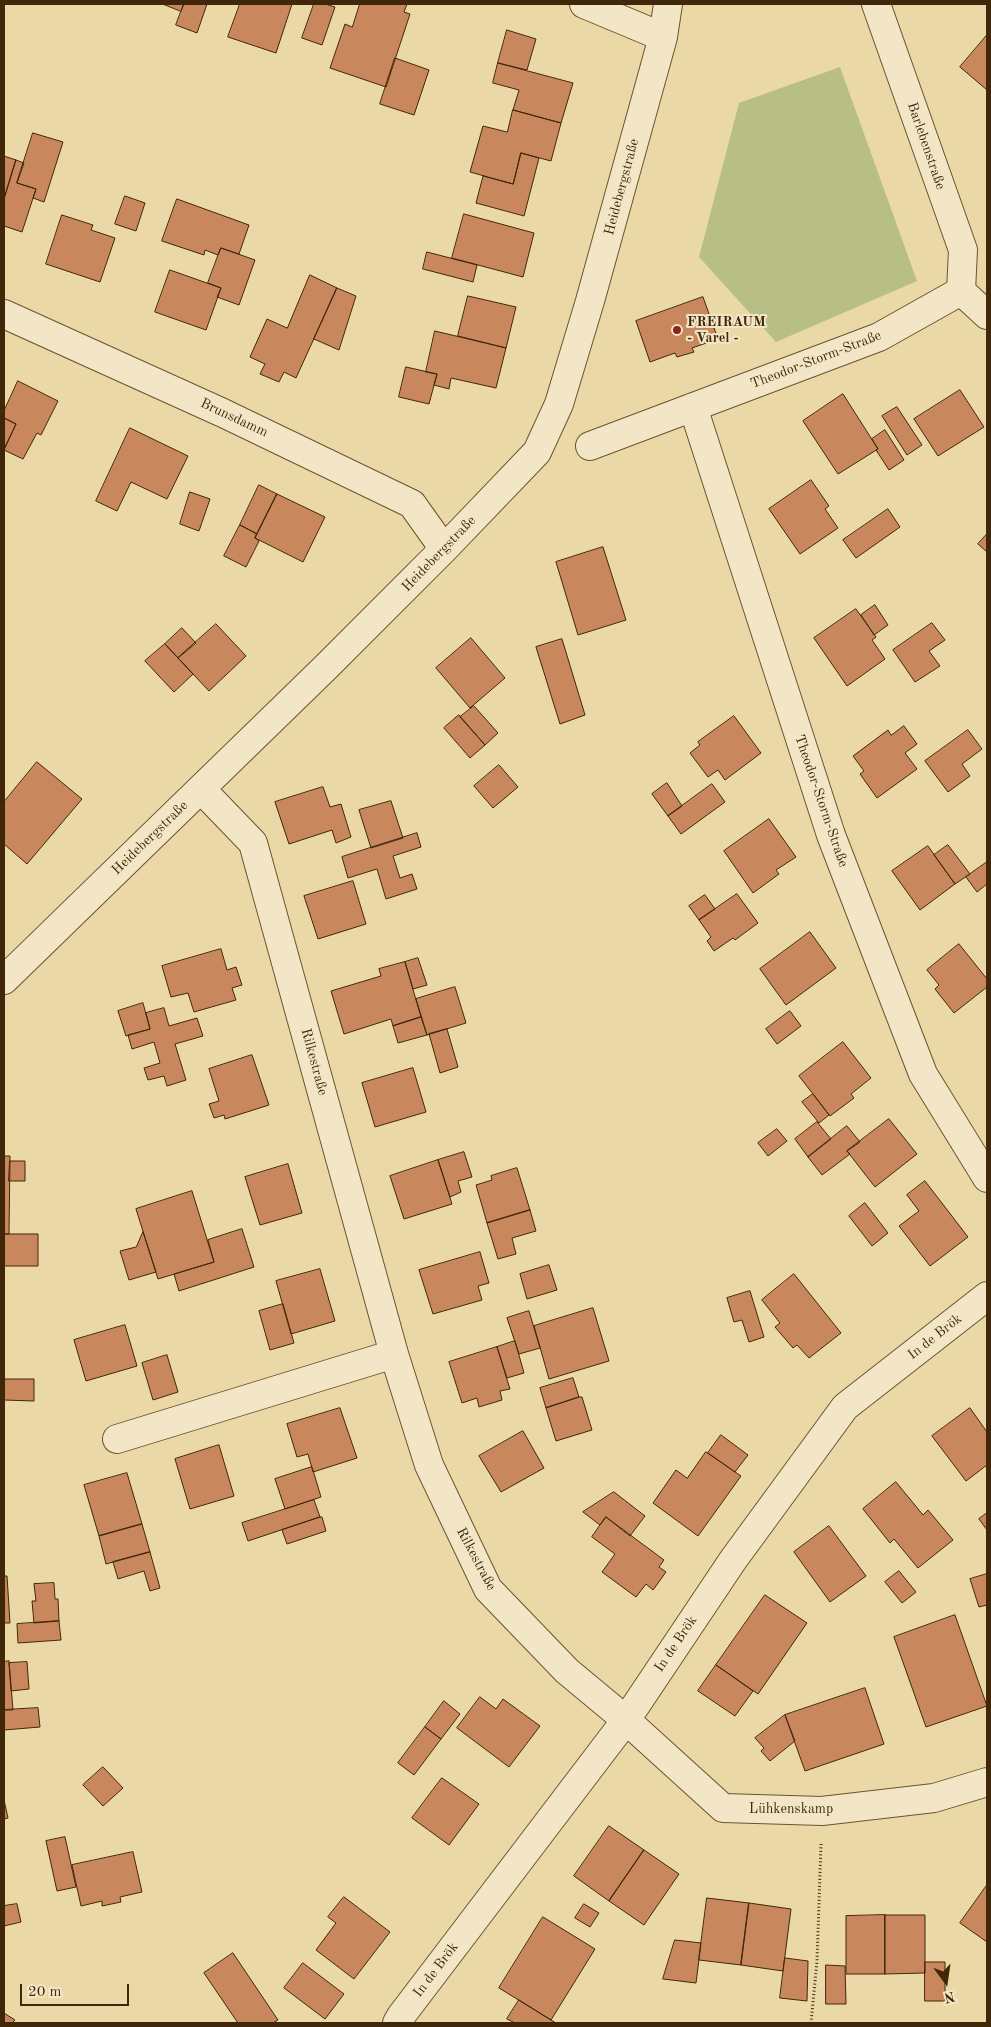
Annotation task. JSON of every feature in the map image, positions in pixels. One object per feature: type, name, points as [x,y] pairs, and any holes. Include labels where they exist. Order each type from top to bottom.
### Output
[{"type":"street","points":[[584,4],[663,37]]},
{"type":"street","name":"Heidebergstraße","points":[[4,980],[444,549],[537,452],[559,404],[590,301],[663,37],[668,4]]},
{"type":"street","name":"Barlebenstraße","points":[[876,4],[963,250],[960,291]]},
{"type":"street","points":[[960,291],[987,315]]},
{"type":"street","name":"Theodor-Storm-Straße","points":[[590,446],[879,337],[960,291]]},
{"type":"street","name":"Brunsdamm","points":[[4,314],[223,413],[412,504],[444,549]]},
{"type":"street","name":"Theodor-Storm-Straße","points":[[693,407],[830,835],[923,1074],[987,1178]]},
{"type":"street","name":"Rilkestraße","points":[[201,789],[253,843],[394,1354],[429,1465],[488,1589],[567,1671],[626,1720]]},
{"type":"street","name":"In de Brök","points":[[397,2023],[626,1720],[732,1560],[846,1407],[987,1296]]},
{"type":"street","points":[[117,1440],[394,1354]]},
{"type":"street","name":"Lühkenskamp","points":[[626,1720],[724,1808],[822,1812],[934,1798],[987,1782]]},
{"type":"path","points":[[811,2023],[817,1961],[822,1812]]},
{"type":"green space","points":[[840,67],[917,281],[776,342],[699,257],[739,103]]},
{"type":"building","points":[[163,4],[184,4],[181,11]]},
{"type":"building","points":[[184,4],[207,4],[197,33],[176,25]]},
{"type":"building","points":[[240,4],[292,4],[276,53],[228,37]]},
{"type":"building","points":[[314,4],[325,4],[335,7],[322,45],[302,38]]},
{"type":"building","points":[[360,4],[407,4],[404,12],[410,14],[386,87],[330,68],[345,24],[352,27]]},
{"type":"building","points":[[507,30],[536,39],[527,70],[498,63]]},
{"type":"building","points":[[987,35],[987,90],[960,67]]},
{"type":"building","points":[[395,58],[429,70],[414,115],[380,104]]},
{"type":"building","points":[[498,63],[573,83],[561,123],[513,110],[519,90],[493,83]]},
{"type":"building","points":[[513,110],[561,123],[551,161],[521,153],[513,184],[470,172],[483,126],[507,132]]},
{"type":"building","points":[[33,133],[63,142],[44,202],[33,198],[36,189],[17,183]]},
{"type":"building","points":[[521,153],[539,158],[524,216],[476,203],[483,176],[513,184]]},
{"type":"building","points":[[4,156],[16,160],[4,199]]},
{"type":"building","points":[[16,160],[24,163],[17,183],[36,189],[22,232],[4,226],[4,199]]},
{"type":"building","points":[[125,196],[145,203],[136,231],[115,224]]},
{"type":"building","points":[[177,199],[249,225],[239,254],[221,248],[218,255],[205,250],[204,255],[162,241]]},
{"type":"building","points":[[464,214],[534,233],[523,277],[452,258]]},
{"type":"building","points":[[62,215],[93,225],[91,230],[115,238],[100,282],[46,264]]},
{"type":"building","points":[[221,248],[255,260],[239,305],[217,297],[221,288],[208,283]]},
{"type":"building","points":[[427,252],[477,265],[473,282],[423,269]]},
{"type":"building","points":[[170,270],[221,288],[206,330],[155,312]]},
{"type":"building","points":[[310,275],[337,288],[296,378],[284,372],[279,382],[260,374],[265,364],[250,357],[267,319],[287,328]]},
{"type":"building","points":[[337,288],[356,296],[339,350],[314,339]]},
{"type":"building","points":[[468,296],[516,307],[506,348],[458,336]]},
{"type":"building","name":"FREIRAUM - Varel -","points":[[703,297],[718,339],[692,348],[694,352],[677,357],[675,353],[650,362],[636,321]]},
{"type":"building","points":[[435,331],[506,348],[496,388],[451,378],[449,389],[434,385],[437,374],[426,372]]},
{"type":"building","points":[[406,367],[437,374],[429,404],[399,397]]},
{"type":"building","points":[[18,381],[58,401],[41,435],[37,433],[23,459],[4,450],[16,424],[4,418],[4,411]]},
{"type":"building","points":[[960,390],[984,427],[938,456],[914,419]]},
{"type":"building","points":[[843,394],[878,449],[838,474],[803,421]]},
{"type":"building","points":[[897,407],[922,445],[907,455],[882,416]]},
{"type":"building","points":[[4,418],[16,424],[4,449]]},
{"type":"building","points":[[130,428],[188,456],[167,499],[131,482],[117,511],[96,501]]},
{"type":"building","points":[[885,430],[904,460],[889,470],[876,450],[878,449],[872,439]]},
{"type":"building","points":[[811,480],[829,506],[825,509],[838,528],[800,554],[769,509]]},
{"type":"building","points":[[259,485],[277,494],[257,534],[240,525]]},
{"type":"building","points":[[190,492],[210,499],[199,531],[180,524]]},
{"type":"building","points":[[277,494],[325,517],[303,562],[255,538]]},
{"type":"building","points":[[888,509],[900,527],[856,558],[843,540]]},
{"type":"building","points":[[240,525],[257,534],[255,538],[259,541],[246,567],[224,556]]},
{"type":"building","points":[[987,534],[987,552],[978,544]]},
{"type":"building","points":[[603,547],[626,620],[578,635],[556,562]]},
{"type":"building","points":[[875,605],[888,625],[874,635],[861,615]]},
{"type":"building","points":[[856,609],[876,637],[872,640],[885,659],[847,686],[814,638]]},
{"type":"building","points":[[932,623],[945,640],[929,651],[940,666],[915,682],[893,650]]},
{"type":"building","points":[[216,624],[246,656],[209,691],[178,658]]},
{"type":"building","points":[[182,628],[196,643],[178,658],[165,644]]},
{"type":"building","points":[[471,638],[505,678],[470,708],[436,668]]},
{"type":"building","points":[[562,639],[585,715],[560,724],[536,647]]},
{"type":"building","points":[[165,644],[193,674],[174,692],[145,661]]},
{"type":"building","points":[[474,706],[498,733],[485,745],[460,717]]},
{"type":"building","points":[[459,715],[485,745],[470,758],[444,728]]},
{"type":"building","points":[[734,716],[761,753],[725,780],[718,770],[708,777],[690,753],[700,745],[698,742]]},
{"type":"building","points":[[904,726],[917,744],[905,753],[917,769],[877,798],[860,774],[864,771],[853,756],[888,730],[891,735]]},
{"type":"building","points":[[968,730],[982,749],[962,764],[970,776],[948,792],[925,761]]},
{"type":"building","points":[[37,762],[82,799],[27,864],[4,844],[4,802]]},
{"type":"building","points":[[499,765],[518,787],[493,808],[474,786]]},
{"type":"building","points":[[667,783],[682,806],[668,816],[652,794]]},
{"type":"building","points":[[712,784],[725,802],[681,834],[668,816]]},
{"type":"building","points":[[323,787],[330,807],[341,804],[351,837],[336,843],[332,830],[289,844],[275,802]]},
{"type":"building","points":[[391,801],[403,838],[371,848],[359,810]]},
{"type":"building","points":[[769,819],[796,857],[776,870],[779,874],[753,893],[724,851]]},
{"type":"building","points":[[417,833],[421,847],[393,856],[400,878],[412,874],[417,889],[386,899],[377,869],[348,878],[342,857]]},
{"type":"building","points":[[948,845],[970,874],[955,884],[934,855]]},
{"type":"building","points":[[928,846],[955,884],[920,910],[892,871]]},
{"type":"building","points":[[987,862],[987,884],[977,892],[966,877]]},
{"type":"building","points":[[353,881],[366,924],[318,939],[304,896]]},
{"type":"building","points":[[737,894],[758,923],[735,940],[733,938],[714,951],[707,941],[711,937],[699,920]]},
{"type":"building","points":[[705,895],[715,909],[699,920],[689,906]]},
{"type":"building","points":[[810,932],[836,968],[786,1005],[760,969]]},
{"type":"building","points":[[959,944],[987,979],[987,987],[954,1013],[935,989],[939,985],[927,970]]},
{"type":"building","points":[[221,949],[227,970],[236,967],[242,985],[232,988],[236,1000],[194,1012],[188,993],[171,997],[162,966]]},
{"type":"building","points":[[418,958],[427,985],[413,989],[405,962]]},
{"type":"building","points":[[405,962],[421,1017],[393,1026],[391,1019],[344,1034],[331,991],[381,976],[379,969]]},
{"type":"building","points":[[455,987],[466,1023],[427,1035],[416,999]]},
{"type":"building","points":[[143,1003],[150,1029],[126,1036],[118,1011]]},
{"type":"building","points":[[164,1008],[169,1026],[197,1018],[203,1036],[175,1044],[186,1080],[167,1086],[164,1076],[148,1080],[144,1068],[160,1063],[154,1042],[132,1049],[128,1035],[150,1029],[146,1013]]},
{"type":"building","points":[[790,1011],[801,1026],[777,1044],[766,1029]]},
{"type":"building","points":[[421,1017],[427,1035],[398,1043],[393,1026]]},
{"type":"building","points":[[447,1029],[458,1067],[440,1073],[429,1034]]},
{"type":"building","points":[[843,1042],[871,1078],[851,1094],[854,1098],[830,1116],[799,1076]]},
{"type":"building","points":[[252,1055],[269,1105],[225,1119],[224,1115],[214,1118],[209,1104],[219,1101],[209,1069]]},
{"type":"building","points":[[413,1068],[426,1112],[375,1127],[362,1083]]},
{"type":"building","points":[[813,1094],[829,1115],[819,1123],[802,1102]]},
{"type":"building","points":[[889,1119],[917,1154],[875,1187],[847,1151]]},
{"type":"building","points":[[817,1122],[831,1139],[808,1157],[795,1139]]},
{"type":"building","points":[[847,1126],[860,1142],[847,1151],[850,1154],[822,1175],[808,1157]]},
{"type":"building","points":[[777,1129],[787,1141],[768,1156],[758,1143]]},
{"type":"building","points":[[464,1152],[472,1177],[458,1181],[461,1192],[450,1197],[438,1160]]},
{"type":"building","points":[[4,1156],[10,1156],[9,1234],[4,1234]]},
{"type":"building","points":[[438,1160],[452,1204],[404,1219],[390,1176]]},
{"type":"building","points":[[10,1161],[25,1161],[25,1181],[9,1181]]},
{"type":"building","points":[[288,1164],[302,1213],[260,1225],[245,1177]]},
{"type":"building","points":[[517,1168],[530,1210],[487,1223],[476,1185],[492,1180],[491,1176]]},
{"type":"building","points":[[925,1181],[968,1237],[930,1266],[899,1226],[919,1211],[907,1195]]},
{"type":"building","points":[[192,1191],[214,1262],[158,1279],[136,1209]]},
{"type":"building","points":[[865,1203],[888,1233],[872,1246],[849,1216]]},
{"type":"building","points":[[530,1210],[536,1231],[512,1238],[516,1254],[498,1259],[487,1223]]},
{"type":"building","points":[[242,1229],[254,1267],[179,1291],[174,1274],[214,1262],[208,1240]]},
{"type":"building","points":[[143,1232],[156,1272],[129,1280],[120,1251],[136,1247]]},
{"type":"building","points":[[4,1234],[38,1234],[38,1266],[4,1266]]},
{"type":"building","points":[[480,1252],[489,1283],[478,1286],[482,1300],[433,1314],[419,1270]]},
{"type":"building","points":[[549,1265],[557,1290],[527,1299],[520,1274]]},
{"type":"building","points":[[320,1269],[335,1321],[291,1334],[276,1281]]},
{"type":"building","points":[[794,1274],[841,1333],[809,1358],[797,1345],[793,1348],[775,1327],[780,1323],[762,1300]]},
{"type":"building","points":[[750,1291],[764,1337],[749,1342],[742,1320],[734,1322],[727,1298]]},
{"type":"building","points":[[283,1304],[294,1343],[270,1350],[259,1311]]},
{"type":"building","points":[[593,1308],[609,1361],[549,1379],[534,1326]]},
{"type":"building","points":[[529,1311],[540,1348],[519,1354],[507,1318]]},
{"type":"building","points":[[125,1325],[137,1366],[86,1381],[74,1340]]},
{"type":"building","points":[[515,1341],[524,1373],[507,1378],[497,1347]]},
{"type":"building","points":[[497,1347],[510,1389],[500,1391],[502,1400],[479,1407],[477,1398],[462,1403],[449,1362]]},
{"type":"building","points":[[167,1355],[178,1392],[153,1400],[142,1363]]},
{"type":"building","points":[[573,1378],[579,1397],[546,1408],[540,1388]]},
{"type":"building","points":[[4,1379],[34,1379],[34,1401],[4,1400]]},
{"type":"building","points":[[582,1397],[592,1430],[556,1441],[546,1408]]},
{"type":"building","points":[[340,1408],[357,1458],[313,1472],[308,1454],[297,1457],[287,1424]]},
{"type":"building","points":[[970,1408],[987,1432],[987,1465],[966,1481],[932,1436]]},
{"type":"building","points":[[523,1431],[544,1468],[501,1492],[479,1456]]},
{"type":"building","points":[[721,1435],[748,1455],[735,1472],[708,1453]]},
{"type":"building","points":[[219,1445],[234,1496],[190,1509],[175,1459]]},
{"type":"building","points":[[706,1452],[741,1476],[698,1536],[653,1503],[676,1470],[687,1478]]},
{"type":"building","points":[[312,1467],[321,1497],[285,1509],[275,1479]]},
{"type":"building","points":[[127,1473],[142,1524],[99,1536],[84,1485]]},
{"type":"building","points":[[896,1482],[923,1515],[928,1510],[953,1540],[918,1568],[894,1539],[890,1543],[863,1509]]},
{"type":"building","points":[[614,1492],[645,1516],[630,1536],[606,1517],[600,1525],[583,1512]]},
{"type":"building","points":[[314,1500],[320,1517],[248,1541],[242,1523]]},
{"type":"building","points":[[987,1513],[987,1530],[979,1519]]},
{"type":"building","points":[[322,1517],[326,1531],[287,1544],[282,1530]]},
{"type":"building","points":[[606,1517],[664,1560],[659,1567],[666,1572],[653,1590],[646,1584],[636,1597],[602,1572],[615,1554],[592,1537]]},
{"type":"building","points":[[142,1524],[150,1552],[106,1564],[99,1536]]},
{"type":"building","points":[[829,1526],[866,1576],[830,1602],[794,1552]]},
{"type":"building","points":[[150,1552],[160,1588],[150,1591],[144,1571],[118,1579],[113,1562]]},
{"type":"building","points":[[899,1571],[916,1592],[902,1603],[885,1582]]},
{"type":"building","points":[[987,1574],[987,1605],[979,1607],[970,1579]]},
{"type":"building","points":[[4,1576],[7,1576],[10,1623],[4,1623]]},
{"type":"building","points":[[54,1583],[55,1599],[58,1599],[59,1621],[34,1623],[32,1601],[36,1601],[34,1584]]},
{"type":"building","points":[[765,1595],[807,1623],[758,1694],[716,1665]]},
{"type":"building","points":[[955,1615],[987,1706],[926,1727],[894,1637]]},
{"type":"building","points":[[59,1621],[61,1640],[18,1643],[17,1624]]},
{"type":"building","points":[[9,1661],[13,1710],[4,1710],[4,1662]]},
{"type":"building","points":[[27,1662],[29,1689],[11,1691],[9,1663]]},
{"type":"building","points":[[716,1665],[753,1691],[735,1716],[698,1691]]},
{"type":"building","points":[[865,1688],[884,1744],[805,1771],[785,1715]]},
{"type":"building","points":[[480,1697],[496,1709],[503,1699],[540,1726],[509,1767],[457,1728]]},
{"type":"building","points":[[444,1701],[460,1714],[441,1739],[425,1727]]},
{"type":"building","points":[[38,1708],[40,1727],[4,1730],[4,1710]]},
{"type":"building","points":[[785,1715],[795,1741],[770,1761],[761,1751],[764,1748],[755,1738]]},
{"type":"building","points":[[425,1727],[441,1739],[414,1775],[398,1763]]},
{"type":"building","points":[[103,1767],[123,1788],[103,1806],[83,1785]]},
{"type":"building","points":[[442,1778],[479,1804],[449,1845],[412,1818]]},
{"type":"building","points":[[4,1800],[8,1818],[4,1819]]},
{"type":"building","points":[[609,1826],[644,1850],[609,1901],[574,1876]]},
{"type":"building","points":[[65,1837],[76,1887],[57,1891],[46,1841]]},
{"type":"building","points":[[644,1850],[679,1874],[644,1925],[609,1901]]},
{"type":"building","points":[[133,1852],[142,1892],[120,1897],[121,1902],[102,1906],[102,1901],[81,1906],[72,1865]]},
{"type":"building","points":[[987,1885],[987,1942],[960,1923]]},
{"type":"building","points":[[344,1897],[390,1932],[354,1979],[316,1950],[336,1923],[328,1917]]},
{"type":"building","points":[[707,1898],[749,1903],[741,1965],[699,1960]]},
{"type":"building","points":[[749,1903],[791,1909],[783,1971],[741,1965]]},
{"type":"building","points":[[17,1904],[21,1922],[4,1926],[4,1906]]},
{"type":"building","points":[[584,1904],[599,1913],[590,1927],[575,1918]]},
{"type":"building","points":[[885,1915],[925,1915],[925,1973],[885,1974]]},
{"type":"building","points":[[885,1915],[885,1974],[846,1974],[846,1916]]},
{"type":"building","points":[[543,1917],[595,1949],[551,2020],[499,1988]]},
{"type":"building","points":[[675,1940],[701,1943],[696,1983],[663,1979]]},
{"type":"building","points":[[233,1953],[278,2020],[273,2023],[238,2023],[204,1973]]},
{"type":"building","points":[[785,1958],[808,1961],[807,2001],[780,1998]]},
{"type":"building","points":[[925,1962],[945,1962],[945,2001],[925,2001]]},
{"type":"building","points":[[303,1963],[344,1994],[325,2019],[284,1988]]},
{"type":"building","points":[[826,1965],[845,1966],[846,2004],[826,2004]]},
{"type":"building","points":[[519,2000],[556,2023],[515,2023],[507,2019]]},
{"type":"building","points":[[4,2013],[15,2020],[12,2023],[4,2023]]},
{"type":"place","name":"FREIRAUM - Varel -","points":[[677,330]]}]
